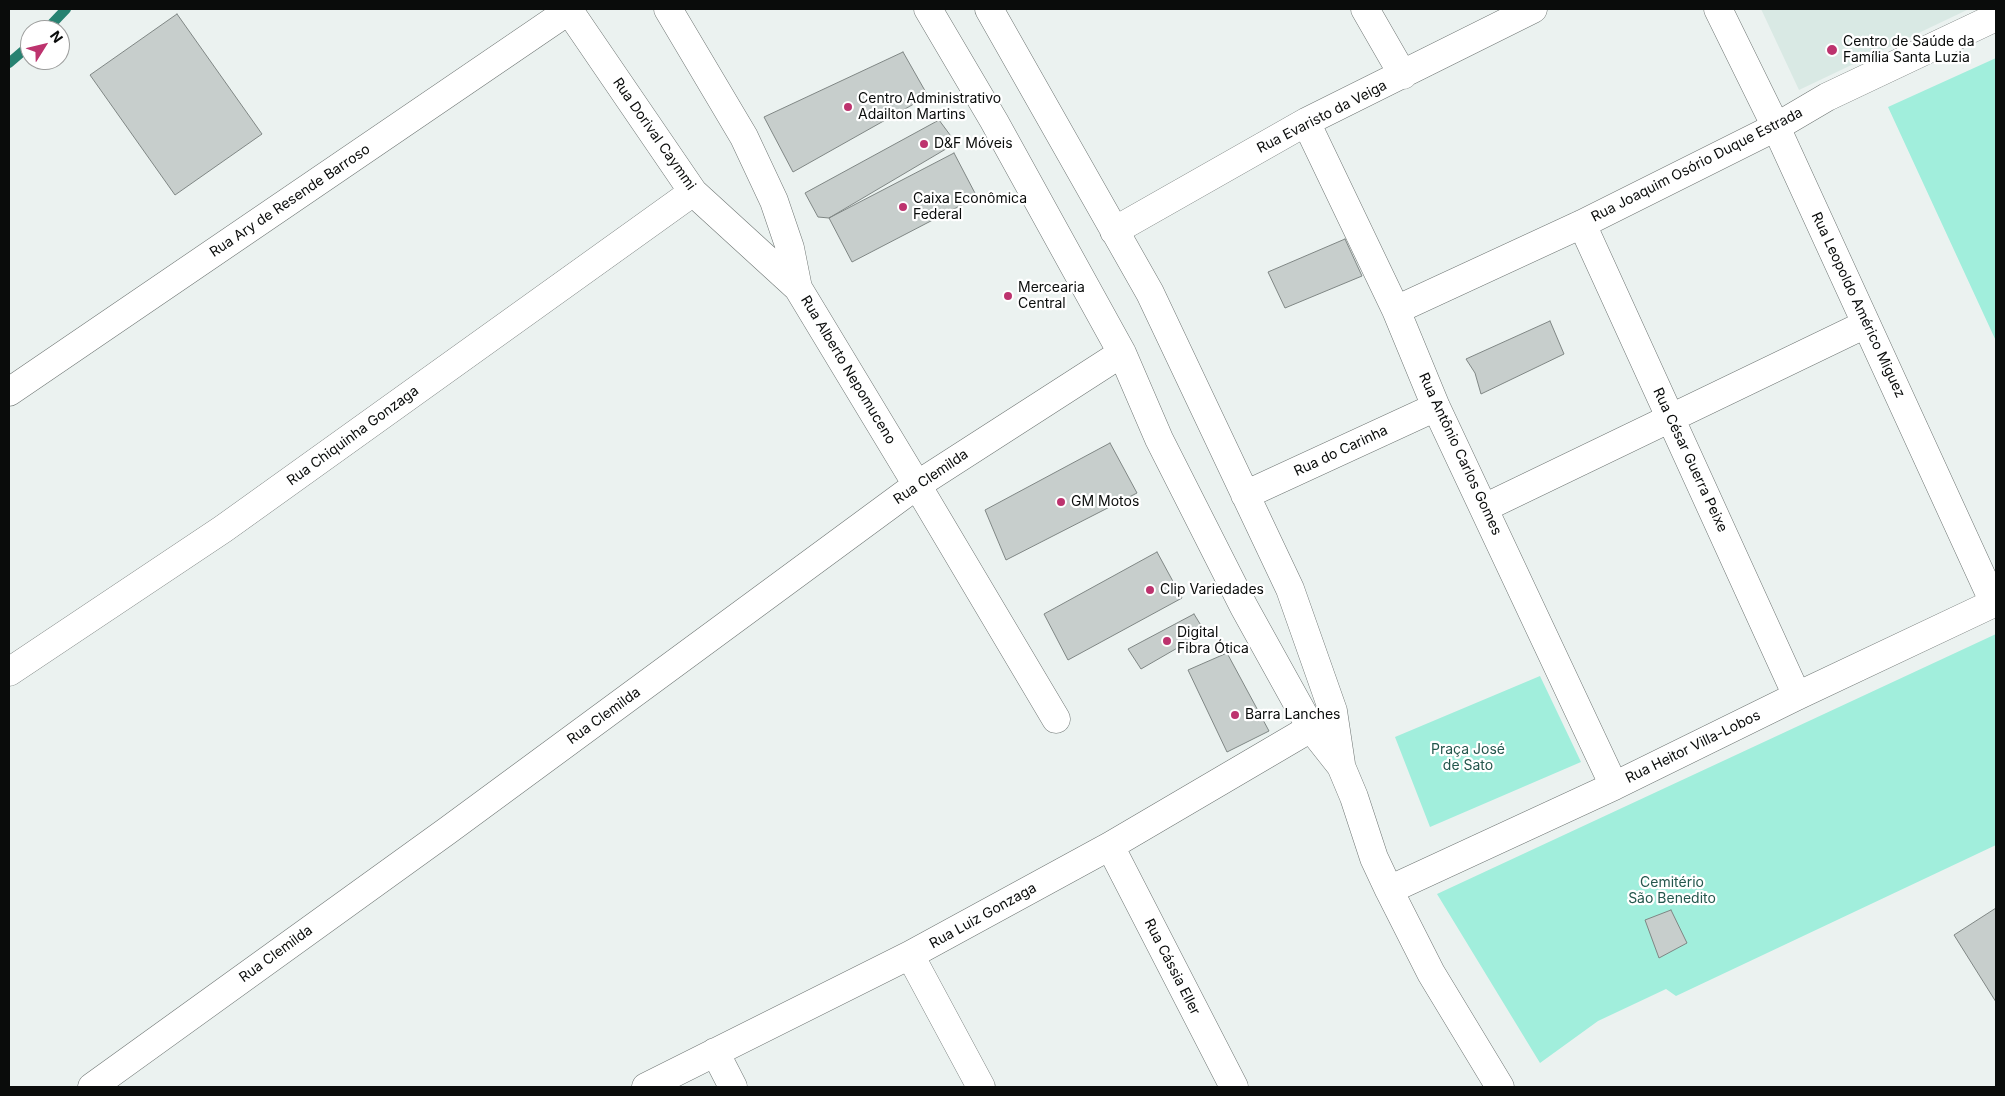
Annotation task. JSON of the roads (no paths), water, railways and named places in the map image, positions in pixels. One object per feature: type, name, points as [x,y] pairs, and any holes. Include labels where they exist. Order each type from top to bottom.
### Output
[{"type":"street","name":"Rua Dorival Caymmi","points":[[570,9],[693,192],[798,288]]},
{"type":"street","name":"Rua Ary de Resende Barroso","points":[[9,392],[570,9]]},
{"type":"street","name":"Rua Alberto Nepomuceno","points":[[668,9],[744,137],[774,201],[790,248],[798,288],[1056,719]]},
{"type":"street","points":[[928,9],[994,120],[1122,353],[1159,439],[1244,607],[1311,728],[1341,766]]},
{"type":"street","points":[[988,9],[1150,293],[1290,589],[1333,711],[1341,766],[1354,797],[1374,858],[1431,973],[1500,1087]]},
{"type":"street","points":[[1365,9],[1403,75]]},
{"type":"street","name":"Rua Evaristo da Veiga","points":[[1114,231],[1306,122],[1533,9]]},
{"type":"street","name":"Rua Leopoldo Américo Miguez","points":[[1718,9],[1776,127],[1995,603]]},
{"type":"street","name":"Rua Joaquim Osório Duque Estrada","points":[[1396,310],[1582,224],[1776,127],[1827,96],[1996,17]]},
{"type":"street","name":"Rua Antônio Carlos Gomes","points":[[1306,122],[1396,310],[1436,406],[1614,786]]},
{"type":"street","name":"Rua Chiquinha Gonzaga","points":[[9,672],[223,529],[693,192]]},
{"type":"street","name":"Rua César Guerra Peixe","points":[[1582,224],[1797,696]]},
{"type":"street","points":[[1484,508],[1866,324]]},
{"type":"street","name":"Rua Clemilda","points":[[92,1087],[448,831],[917,484],[1122,353]]},
{"type":"street","name":"Rua do Carinha","points":[[1245,495],[1436,406]]},
{"type":"street","name":"Rua Heitor Villa-Lobos","points":[[1389,890],[1614,786],[1797,696],[1995,603]]},
{"type":"street","name":"Rua Luiz Gonzaga","points":[[646,1087],[910,955],[1110,846],[1311,728]]},
{"type":"street","name":"Rua Cássia Eller","points":[[1110,846],[1234,1087]]},
{"type":"street","points":[[910,955],[981,1087]]},
{"type":"street","points":[[715,1052],[734,1087]]},
{"type":"waterway","name":"Rua Luiz Gonzaga","points":[[56,20],[66,9]]},
{"type":"waterway","name":"Rua Luiz Gonzaga","points":[[9,63],[20,54]]},
{"type":"place","name":"Centro de Saúde da Família Santa Luzia","points":[[1832,50]]},
{"type":"place","name":"Centro Administrativo Adailton Martins","points":[[848,107]]},
{"type":"place","name":"D&F Móveis","points":[[924,144]]},
{"type":"place","name":"Caixa Econômica Federal","points":[[903,207]]},
{"type":"place","name":"Mercearia Central","points":[[1008,296]]},
{"type":"place","name":"GM Motos","points":[[1061,502]]},
{"type":"place","name":"Clip Variedades","points":[[1150,590]]},
{"type":"place","name":"Digital Fibra Ótica","points":[[1167,641]]},
{"type":"place","name":"Barra Lanches","points":[[1235,715]]},
{"type":"park label","name":"Praça José de Sato","points":[[1468,758]]},
{"type":"park label","name":"Cemitério São Benedito","points":[[1672,892]]}]
